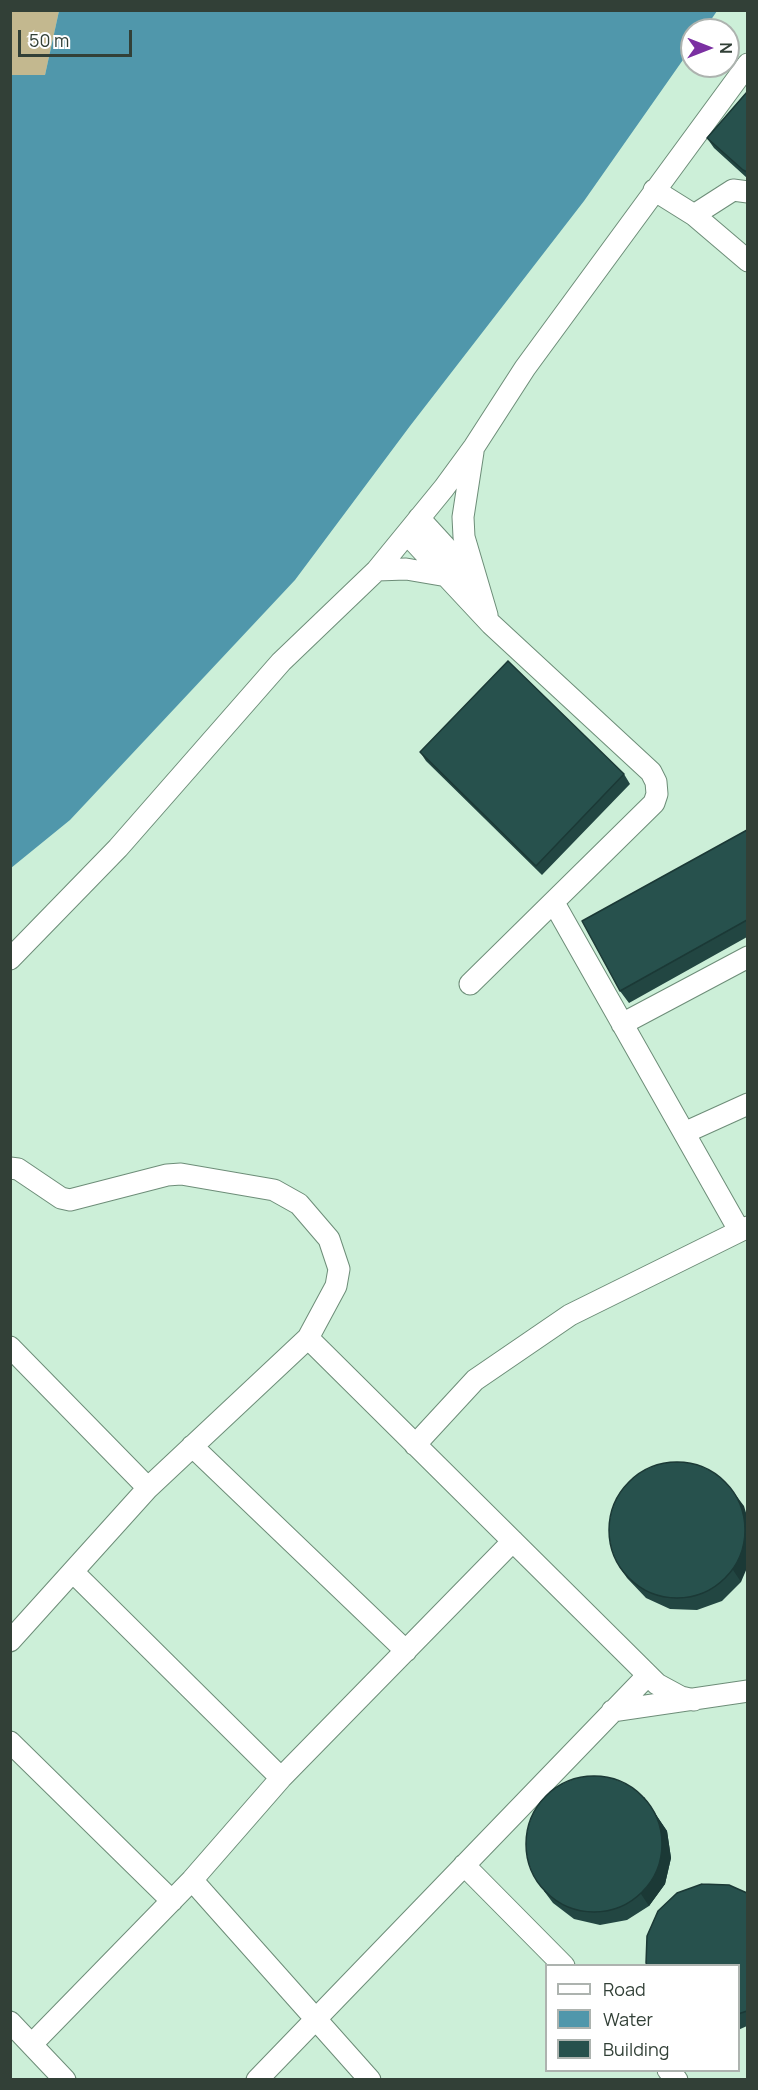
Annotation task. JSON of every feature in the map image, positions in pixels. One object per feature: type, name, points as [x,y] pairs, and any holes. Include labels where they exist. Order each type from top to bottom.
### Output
[{"type":"street","points":[[10,959],[118,848],[281,662],[377,570],[474,447],[525,368],[747,64]]},
{"type":"street","points":[[654,190],[694,215],[747,261]]},
{"type":"street","points":[[694,215],[733,190],[747,192]]},
{"type":"street","points":[[474,447],[463,517],[464,537],[490,624]]},
{"type":"street","points":[[413,526],[447,576],[490,624],[651,772],[656,782],[657,794],[654,803],[470,984]]},
{"type":"street","points":[[413,526],[476,580]]},
{"type":"street","points":[[377,570],[406,570],[447,576]]},
{"type":"street","points":[[415,1445],[475,1380],[570,1315],[743,1229],[684,1133],[554,903]]},
{"type":"street","points":[[622,1024],[747,957]]},
{"type":"street","points":[[684,1133],[747,1104]]},
{"type":"street","points":[[10,1168],[18,1169],[61,1198],[70,1200],[167,1175],[181,1174],[274,1190],[299,1204],[329,1239],[339,1269],[336,1286],[308,1338],[148,1488],[10,1641]]},
{"type":"street","points":[[308,1338],[648,1675],[668,1692],[694,1700]]},
{"type":"street","points":[[10,1347],[148,1488]]},
{"type":"street","points":[[192,1446],[406,1651]]},
{"type":"street","points":[[32,2044],[192,1880],[281,1778],[513,1541]]},
{"type":"street","points":[[73,1572],[281,1778]]},
{"type":"street","points":[[256,2079],[648,1675]]},
{"type":"street","points":[[612,1711],[747,1691]]},
{"type":"street","points":[[10,1742],[172,1901]]},
{"type":"street","points":[[464,1865],[563,1964]]},
{"type":"street","points":[[192,1880],[370,2079]]},
{"type":"street","points":[[10,2022],[65,2079]]},
{"type":"shaded area","points":[[10,11],[59,11],[45,75],[11,75]]},
{"type":"water","points":[[59,11],[717,11],[712,18],[680,18],[680,64],[584,201],[410,426],[295,580],[70,820],[11,868],[11,75],[45,75]]},
{"type":"building","points":[[747,92],[747,172],[707,138]]},
{"type":"building","points":[[508,661],[624,774],[536,866],[420,752]]},
{"type":"building","points":[[747,830],[747,920],[620,991],[582,921]]},
{"type":"building","points":[[677,1462],[703,1467],[725,1482],[740,1504],[745,1530],[740,1556],[725,1578],[703,1593],[677,1598],[651,1593],[629,1578],[614,1556],[609,1530],[614,1504],[629,1482],[651,1467]]},
{"type":"building","points":[[594,1776],[620,1781],[642,1796],[657,1818],[662,1844],[657,1870],[642,1892],[620,1907],[594,1912],[568,1907],[546,1892],[531,1870],[526,1844],[531,1818],[546,1796],[568,1781]]},
{"type":"building","points":[[702,1884],[729,1885],[747,1893],[747,2011],[740,2013],[740,1964],[646,1964],[647,1936],[658,1911],[677,1893]]}]
